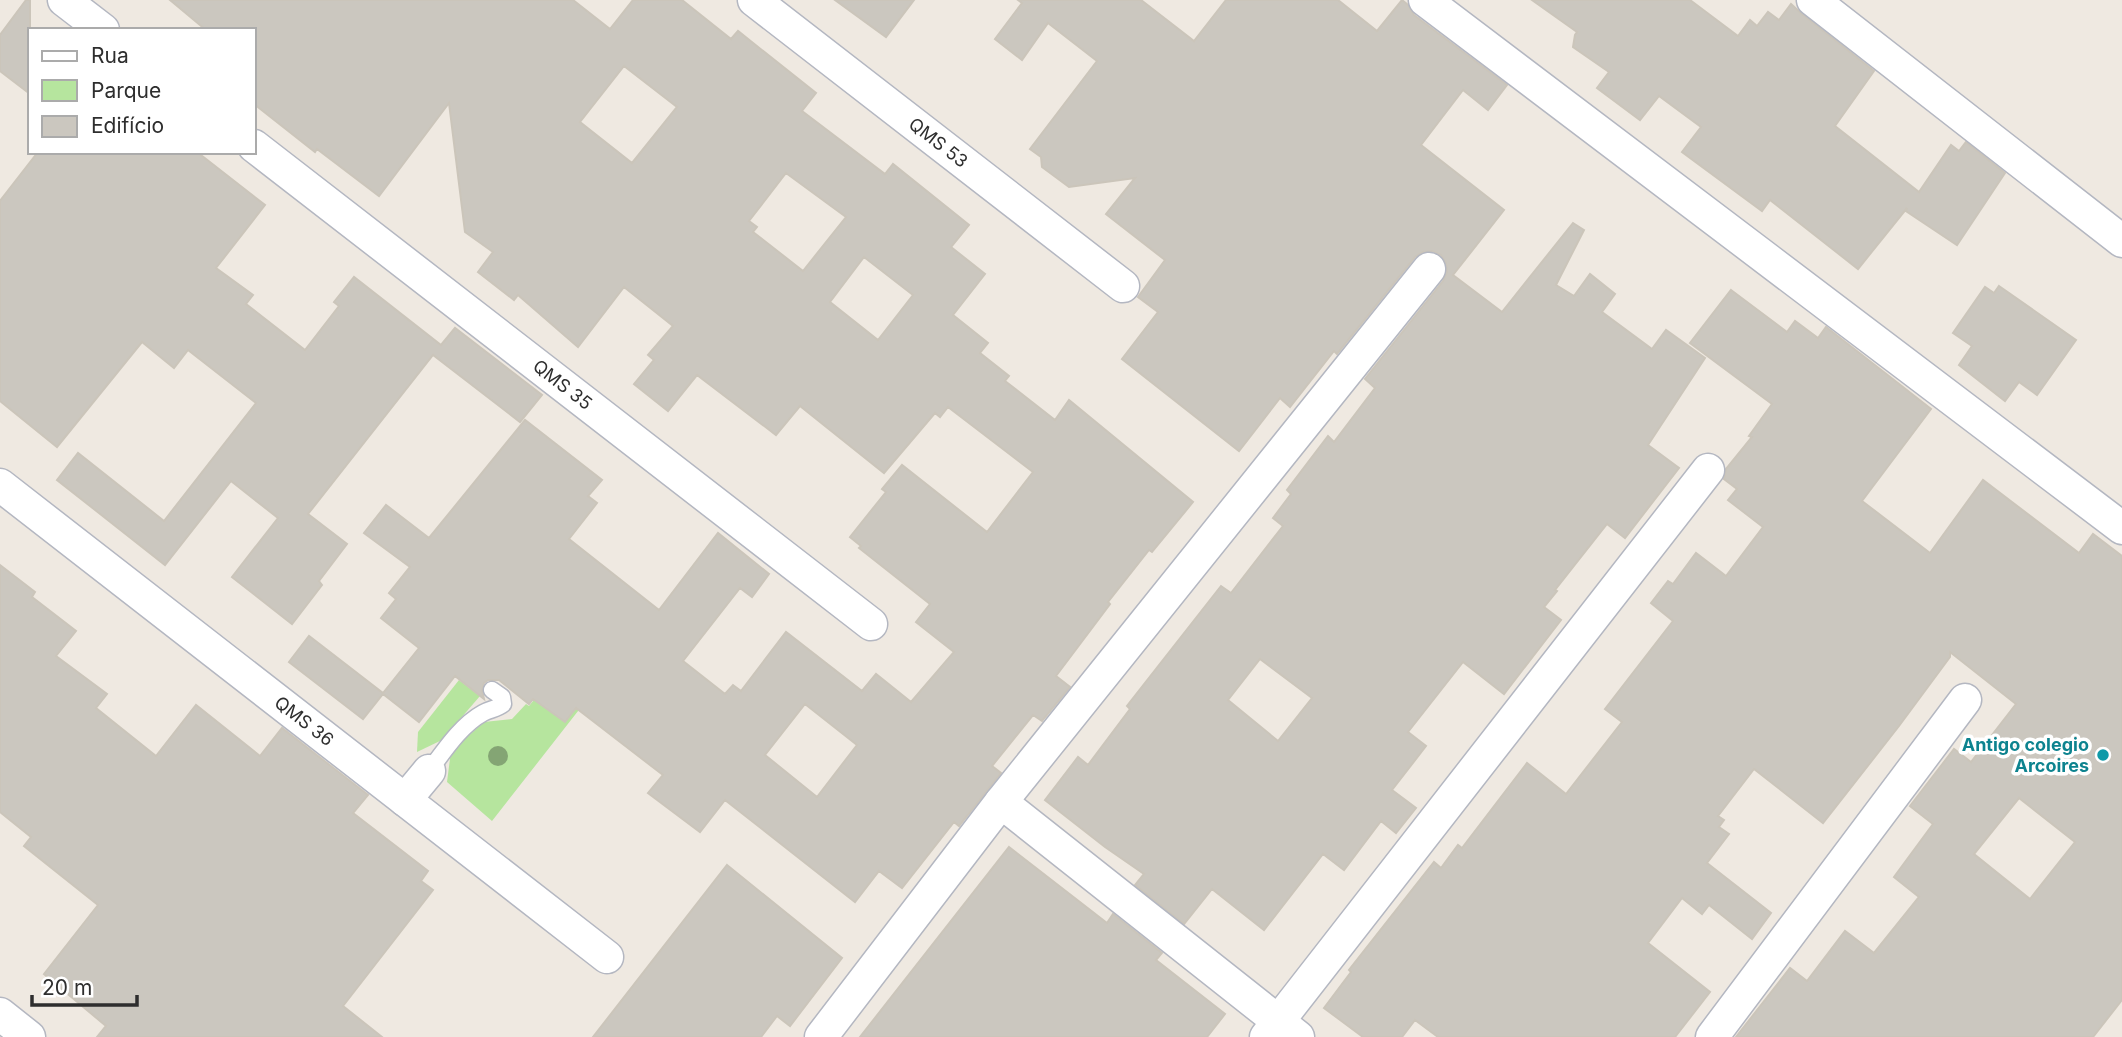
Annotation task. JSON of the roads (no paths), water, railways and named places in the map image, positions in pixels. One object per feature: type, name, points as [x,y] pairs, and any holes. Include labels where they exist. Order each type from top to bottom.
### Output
[{"type":"street","points":[[64,0],[100,28]]},
{"type":"street","name":"QMS 53","points":[[754,0],[1123,286]]},
{"type":"street","points":[[1813,0],[2122,241]]},
{"type":"street","points":[[1428,2],[2122,528]]},
{"type":"street","name":"QMS 35","points":[[256,148],[871,624]]},
{"type":"street","points":[[821,1037],[1001,802],[1429,269]]},
{"type":"street","points":[[1001,802],[1280,1032],[1708,470]]},
{"type":"street","name":"QMS 36","points":[[0,485],[607,957]]},
{"type":"street","points":[[1712,1037],[1965,700]]},
{"type":"street","points":[[405,800],[429,771]]},
{"type":"street","points":[[0,1014],[29,1037]]},
{"type":"lane","points":[[429,771],[468,725],[484,711],[497,709],[503,704],[502,697],[492,690]]},
{"type":"place","name":"Antigo colegio Arcoires","points":[[2103,755]]}]
